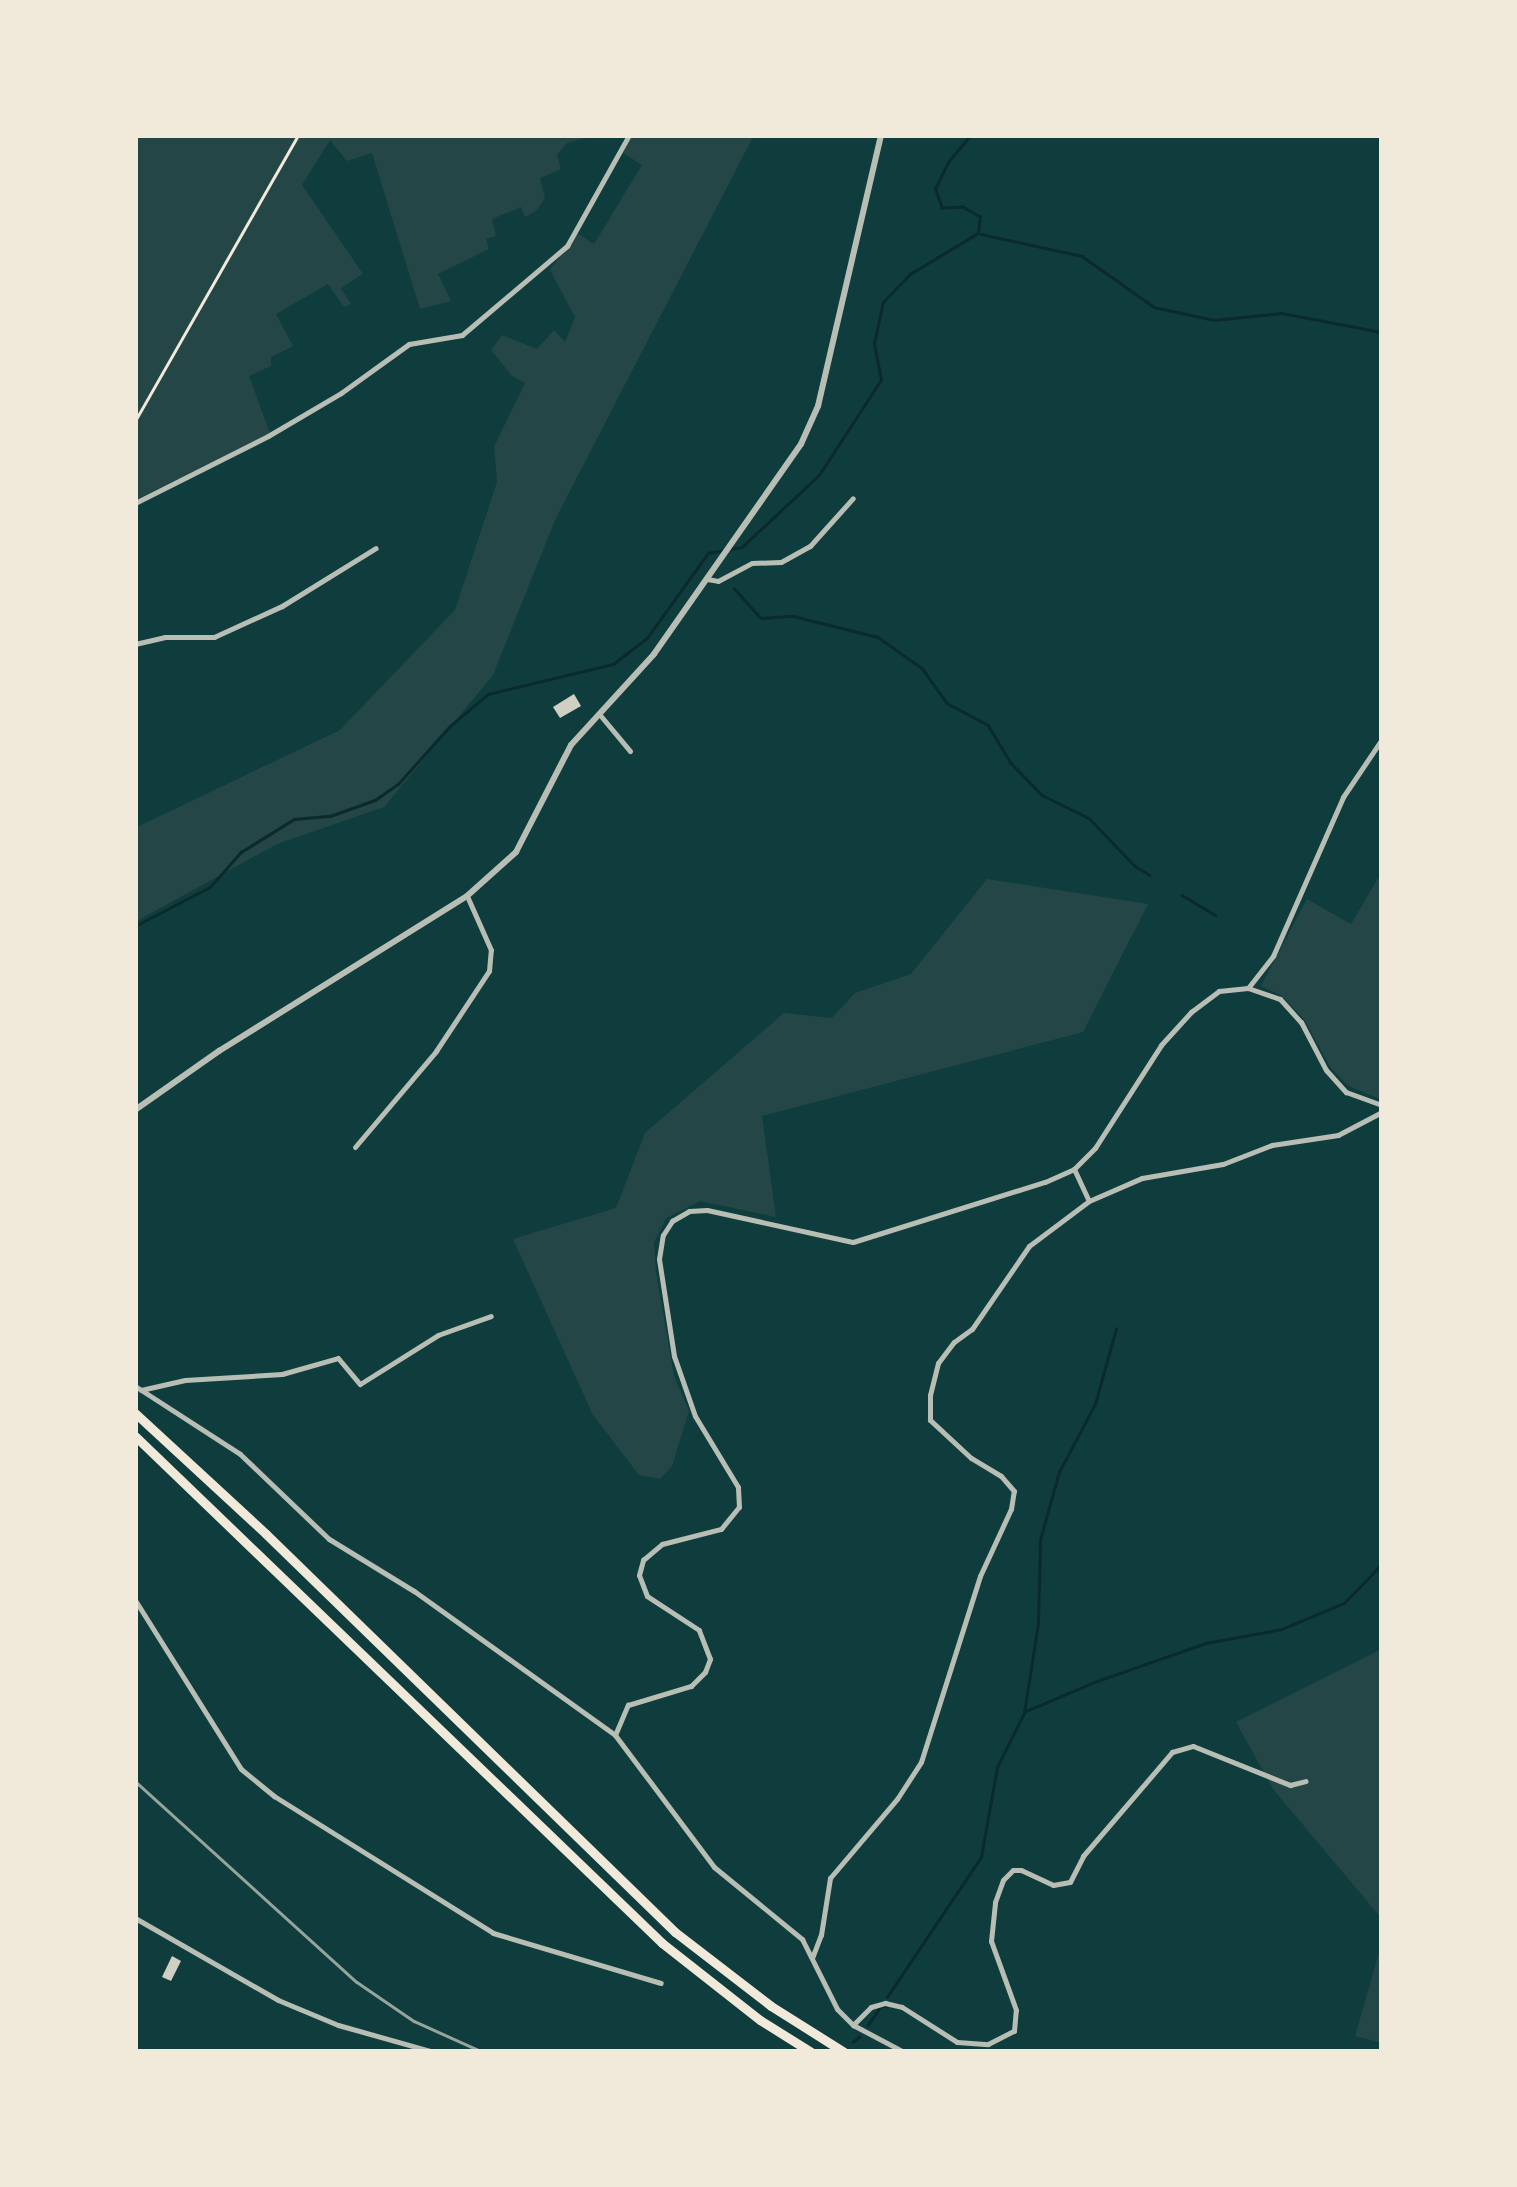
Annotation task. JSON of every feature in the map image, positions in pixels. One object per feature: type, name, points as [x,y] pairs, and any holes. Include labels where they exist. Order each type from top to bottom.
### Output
[{"type":"highway","points":[[135,1413],[675,1932],[759,1997],[844,2052]]},
{"type":"highway","points":[[135,1436],[662,1943],[760,2020],[811,2052]]},
{"type":"street","points":[[135,503],[268,436],[341,393],[409,344],[462,335],[567,246],[629,135]]},
{"type":"street","points":[[135,1110],[220,1051],[467,896],[516,852],[560,761],[598,712],[654,654],[802,444],[814,416],[881,135]]},
{"type":"street","points":[[707,579],[718,581],[752,564],[781,562],[810,546],[853,498]]},
{"type":"street","points":[[135,644],[149,639],[214,637],[282,606],[376,548]]},
{"type":"street","points":[[598,712],[630,750]]},
{"type":"street","points":[[1248,988],[1273,956],[1344,797],[1382,739]]},
{"type":"street","points":[[355,1147],[436,1051],[489,971],[491,950],[467,896]]},
{"type":"street","points":[[615,1735],[628,1705],[691,1686],[705,1672],[710,1659],[699,1630],[647,1596],[639,1576],[643,1560],[662,1544],[720,1530],[739,1507],[738,1487],[696,1416],[674,1356],[659,1259],[666,1228],[684,1213],[707,1210],[854,1242],[1074,1169],[1095,1148],[1162,1045],[1191,1012],[1219,991],[1248,988],[1280,998],[1301,1022],[1326,1070],[1346,1092],[1382,1109]]},
{"type":"street","points":[[812,1958],[821,1935],[830,1878],[897,1800],[920,1762],[980,1576],[1011,1509],[1014,1491],[1001,1476],[971,1458],[930,1420],[938,1363],[954,1342],[972,1330],[1029,1246],[1089,1201],[1142,1178],[1222,1164],[1272,1145],[1338,1135],[1382,1109]]},
{"type":"street","points":[[1074,1169],[1089,1201]]},
{"type":"street","points":[[138,1388],[185,1380],[282,1374],[338,1358],[360,1384],[438,1334],[491,1316]]},
{"type":"street","points":[[138,1388],[240,1454],[329,1539],[462,1624],[615,1735],[714,1867],[744,1896],[794,1930],[812,1958],[824,1989],[853,2024],[904,2052]]},
{"type":"street","points":[[135,1600],[241,1769],[274,1796],[493,1932],[661,1983]]},
{"type":"street","points":[[853,2024],[871,2007],[884,2002],[902,2007],[957,2042],[988,2044],[1014,2032],[1016,2010],[991,1941],[995,1902],[1003,1880],[1012,1870],[1021,1870],[1054,1886],[1070,1882],[1083,1856],[1172,1752],[1194,1746],[1290,1785],[1306,1781]]},
{"type":"street","points":[[135,1918],[278,2000],[338,2025],[434,2052]]},
{"type":"path","points":[[135,421],[298,135]]},
{"type":"shaded area","points":[[135,135],[585,138],[567,143],[557,155],[561,169],[540,178],[545,198],[536,211],[525,217],[521,207],[492,219],[496,236],[486,239],[489,249],[438,274],[451,301],[420,309],[372,153],[347,161],[330,140],[302,185],[363,274],[341,288],[351,304],[344,307],[328,284],[276,314],[293,346],[271,357],[271,366],[249,376],[270,433],[135,500]]},
{"type":"shaded area","points":[[631,135],[754,135],[556,518],[493,675],[384,807],[277,844],[135,922],[135,828],[340,730],[455,610],[497,482],[494,447],[525,383],[512,376],[491,350],[502,335],[537,349],[554,330],[565,342],[575,317],[550,270],[577,233],[594,244],[642,165],[623,153]]},
{"type":"shaded area","points":[[1378,878],[1382,881],[1382,1100],[1347,1085],[1330,1067],[1304,1019],[1282,996],[1261,986],[1307,899],[1351,924]]},
{"type":"shaded area","points":[[987,879],[1148,904],[1083,1032],[762,1116],[776,1217],[700,1201],[666,1218],[654,1243],[656,1272],[674,1376],[689,1411],[672,1466],[660,1479],[639,1475],[593,1415],[513,1239],[616,1208],[645,1133],[784,1013],[832,1018],[855,993],[911,974]]},
{"type":"shaded area","points":[[1382,1649],[1382,1919],[1273,1789],[1236,1722]]},
{"type":"shaded area","points":[[1382,1942],[1382,2043],[1355,2036]]},
{"type":"building","points":[[574,694],[581,706],[560,718],[553,707]]},
{"type":"building","points":[[172,1956],[181,1961],[171,1981],[162,1977]]},
{"type":"waterway","points":[[135,926],[210,887],[241,852],[294,819],[330,816],[375,800],[398,784],[449,727],[488,694],[613,664],[647,638],[708,553],[742,547],[819,475],[881,380],[874,343],[883,302],[910,274],[978,233],[980,217],[963,207],[942,208],[935,189],[948,162],[971,135]]},
{"type":"waterway","points":[[981,234],[1082,256],[1154,307],[1214,320],[1282,313],[1382,332]]},
{"type":"waterway","points":[[734,588],[761,618],[793,616],[878,637],[922,668],[947,703],[988,725],[1011,763],[1042,795],[1089,818],[1135,866],[1150,875]]},
{"type":"waterway","points":[[1182,895],[1215,915]]},
{"type":"waterway","points":[[887,1997],[981,1857],[997,1767],[1024,1713],[1038,1624],[1040,1540],[1059,1472],[1095,1404],[1116,1329]]},
{"type":"waterway","points":[[1024,1712],[1097,1681],[1206,1643],[1282,1629],[1344,1603],[1382,1564]]},
{"type":"waterway","points":[[868,2025],[880,2007],[887,2007]]},
{"type":"waterway","points":[[853,2042],[859,2037]]},
{"type":"railway","points":[[135,1781],[357,1982],[414,2021],[483,2052]]}]
